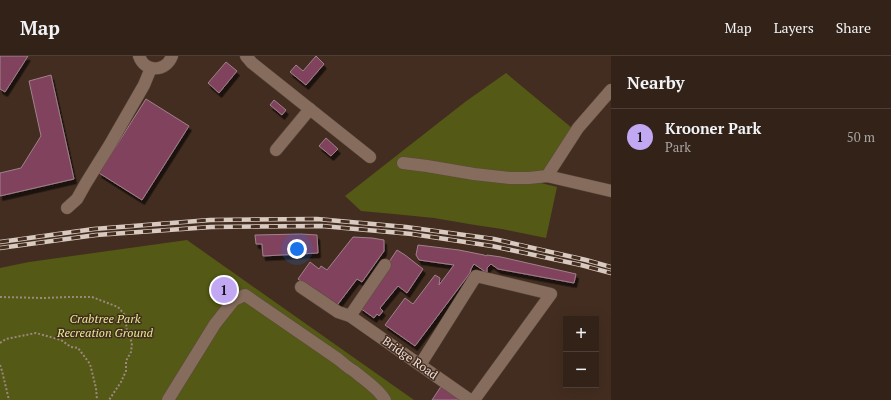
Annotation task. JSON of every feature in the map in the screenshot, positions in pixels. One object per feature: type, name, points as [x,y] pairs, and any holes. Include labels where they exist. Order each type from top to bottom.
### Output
[{"type":"street","points":[[139,56],[140,60],[146,66],[151,68],[159,68],[168,64],[172,56]]},
{"type":"street","points":[[246,56],[252,63],[370,158]]},
{"type":"street","points":[[67,208],[77,199],[109,146],[144,85],[151,68]]},
{"type":"street","points":[[547,176],[578,128],[611,90]]},
{"type":"street","points":[[276,150],[310,109]]},
{"type":"street","points":[[403,163],[510,178],[547,176],[611,190]]},
{"type":"street","points":[[350,316],[385,265]]},
{"type":"street","points":[[420,365],[476,276],[551,294],[472,400]]},
{"type":"street","name":"Bridge Road","points":[[301,287],[338,312],[350,316],[472,400]]},
{"type":"street","points":[[168,400],[215,324],[234,300],[245,295],[338,359],[369,383],[383,396],[385,400]]},
{"type":"path","points":[[0,297],[92,297],[118,307],[125,315],[127,331],[132,343],[131,352],[126,361],[126,371],[121,382],[109,400]]},
{"type":"path","points":[[0,342],[6,339],[36,333],[61,340],[71,347],[78,348],[90,364],[98,400]]},
{"type":"path","points":[[0,365],[9,400]]},
{"type":"green space","points":[[506,73],[572,128],[537,182],[557,187],[546,238],[434,218],[361,211],[345,196],[465,102]]},
{"type":"green space","name":"Crabtree Park Recreation Ground","points":[[187,240],[414,400],[0,400],[0,268],[29,262]]},
{"type":"building","points":[[0,56],[28,56],[5,92],[0,89]]},
{"type":"building","points":[[316,56],[324,64],[306,85],[290,72],[296,65],[303,71]]},
{"type":"building","points":[[226,62],[237,71],[219,93],[208,83]]},
{"type":"building","points":[[51,75],[74,179],[0,196],[0,173],[21,168],[41,136],[29,81]]},
{"type":"building","points":[[146,99],[189,126],[142,200],[99,173]]},
{"type":"building","points":[[274,100],[286,110],[282,115],[270,105]]},
{"type":"building","points":[[326,138],[338,149],[331,156],[319,146]]},
{"type":"building","points":[[255,235],[317,235],[318,253],[263,256],[262,244],[256,244]]},
{"type":"building","points":[[353,237],[384,240],[384,251],[362,282],[357,279],[335,308],[298,279],[310,262],[319,269],[321,266],[327,270]]},
{"type":"building","points":[[418,245],[501,257],[576,274],[574,283],[498,269],[491,264],[487,268],[487,273],[474,264],[470,273],[415,346],[385,325],[405,298],[413,304],[435,275],[440,278],[439,285],[454,265],[419,260],[416,255]]},
{"type":"building","points":[[397,250],[423,269],[407,293],[398,286],[380,308],[383,311],[379,316],[377,314],[374,318],[360,308]]},
{"type":"building","points":[[442,385],[462,400],[432,400]]},
{"type":"railway","points":[[0,242],[94,229],[210,220],[317,219],[406,227],[494,239],[611,267]]},
{"type":"railway","points":[[0,248],[96,235],[211,227],[322,226],[412,234],[492,246],[611,273]]},
{"type":"place","name":"Krooner Park","points":[[224,290]]}]
